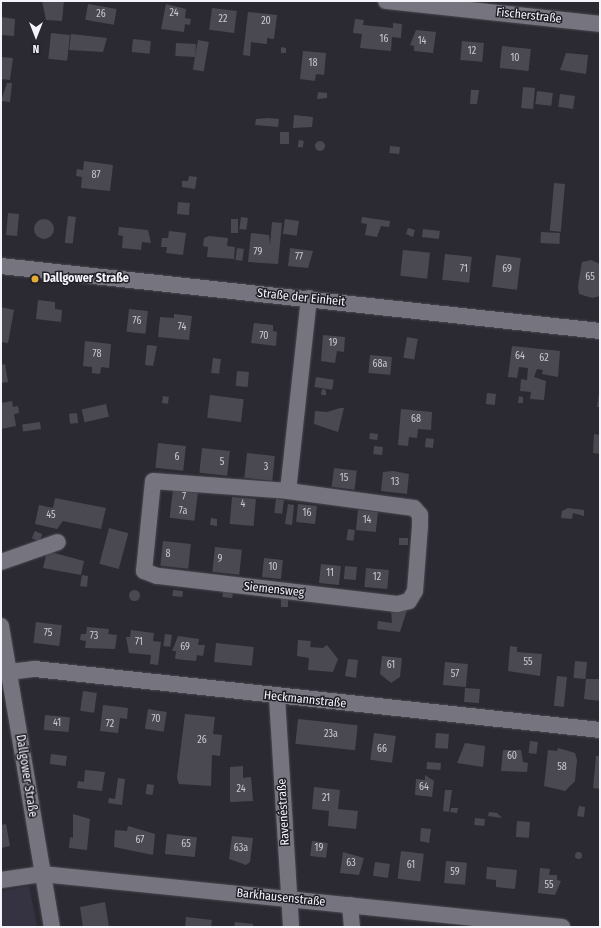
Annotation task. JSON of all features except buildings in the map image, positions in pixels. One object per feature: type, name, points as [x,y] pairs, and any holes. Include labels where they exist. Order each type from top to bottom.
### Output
[{"type":"street","name":"Fischerstraße","points":[[386,1],[600,24]]},
{"type":"street","name":"Straße der Einheit","points":[[1,266],[309,298],[600,331]]},
{"type":"street","points":[[288,492],[309,298]]},
{"type":"street","name":"Siemensweg","points":[[153,481],[288,492],[414,508],[420,515],[420,526],[415,591],[409,601],[382,602],[157,576],[144,571],[153,481]]},
{"type":"street","points":[[1,562],[58,542]]},
{"type":"street","name":"Dallgower Straße","points":[[1,626],[52,927]]},
{"type":"street","name":"Heckmannstraße","points":[[9,672],[35,669],[277,697],[600,730]]},
{"type":"street","name":"Ravenéstraße","points":[[277,697],[291,927]]},
{"type":"street","name":"Barkhausenstraße","points":[[1,880],[42,874],[562,927]]},
{"type":"street","points":[[350,905],[352,927]]},
{"type":"shaded area","points":[[29,886],[37,927],[1,927],[1,891]]},
{"type":"place","name":"Dallgower Straße","points":[[35,279]]}]
